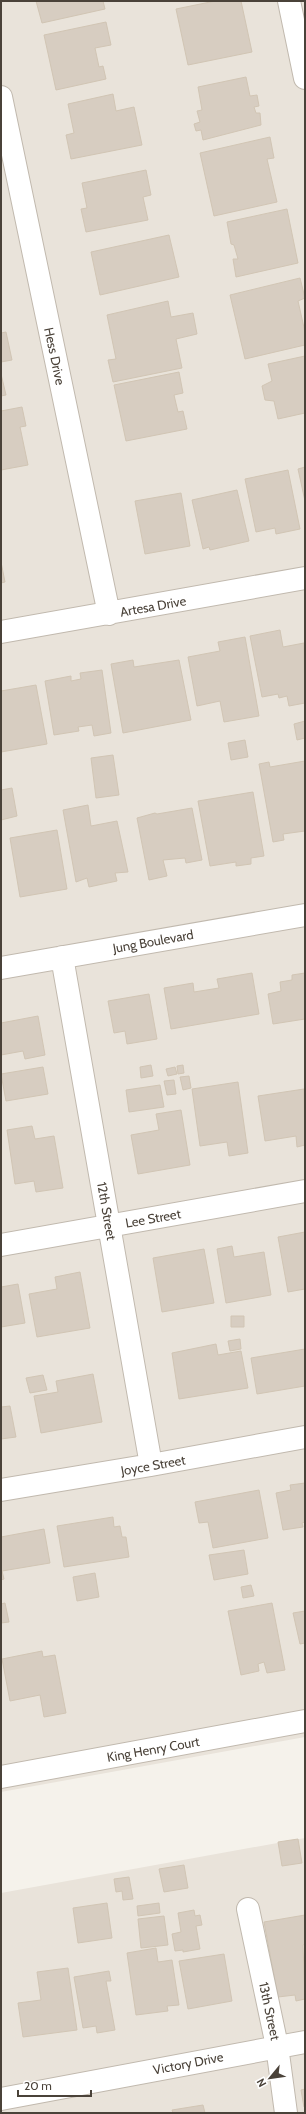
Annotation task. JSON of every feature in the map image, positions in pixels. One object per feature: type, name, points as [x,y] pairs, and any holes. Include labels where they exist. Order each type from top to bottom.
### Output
[{"type":"street","points":[[296,11],[305,78]]},
{"type":"street","name":"Hess Drive","points":[[1,97],[109,614]]},
{"type":"street","name":"Artesa Drive","points":[[1,632],[305,578]]},
{"type":"street","name":"Jung Boulevard","points":[[1,968],[305,915]]},
{"type":"street","name":"12th Street","points":[[62,957],[151,1465]]},
{"type":"street","name":"Lee Street","points":[[1,1246],[305,1191]]},
{"type":"street","name":"Joyce Street","points":[[1,1490],[305,1437]]},
{"type":"street","name":"King Henry Court","points":[[1,1777],[305,1721]]},
{"type":"street","name":"13th Street","points":[[248,1909],[277,2046],[286,2113]]},
{"type":"street","name":"Victory Drive","points":[[1,2099],[277,2046],[305,2042]]},
{"type":"shaded area","points":[[1,1],[305,1],[305,1737],[1,1792]]},
{"type":"shaded area","points":[[305,1838],[305,2113],[1,2113],[1,1893]]},
{"type":"building","points":[[36,1],[103,1],[105,9],[42,23]]},
{"type":"building","points":[[215,1],[241,1],[252,52],[188,65],[176,9]]},
{"type":"building","points":[[106,22],[111,45],[95,48],[99,67],[103,66],[106,79],[56,90],[44,35]]},
{"type":"building","points":[[246,77],[250,96],[257,95],[259,106],[254,107],[256,113],[260,113],[261,125],[203,140],[201,130],[196,131],[194,124],[200,122],[197,111],[202,110],[198,87]]},
{"type":"building","points":[[113,94],[116,111],[134,107],[142,145],[71,159],[66,135],[74,133],[68,104]]},
{"type":"building","points":[[270,137],[274,158],[267,159],[277,202],[214,216],[200,153]]},
{"type":"building","points":[[146,170],[151,195],[143,197],[148,220],[86,232],[81,209],[87,208],[82,183]]},
{"type":"building","points":[[287,209],[298,263],[236,277],[233,259],[238,259],[234,245],[231,244],[227,222]]},
{"type":"building","points":[[169,235],[179,277],[100,295],[91,252]]},
{"type":"building","points":[[300,278],[305,298],[298,301],[305,332],[305,345],[245,359],[230,295]]},
{"type":"building","points":[[168,301],[171,317],[193,313],[197,334],[176,339],[182,368],[113,382],[108,360],[116,359],[107,315]]},
{"type":"building","points":[[6,332],[12,360],[1,362],[1,333]]},
{"type":"building","points":[[305,356],[305,413],[278,419],[274,401],[265,400],[262,386],[272,381],[268,364]]},
{"type":"building","points":[[179,372],[183,393],[174,395],[178,412],[183,411],[187,429],[126,441],[114,385]]},
{"type":"building","points":[[1,374],[6,395],[1,396]]},
{"type":"building","points":[[22,407],[26,426],[20,427],[28,465],[1,470],[1,411]]},
{"type":"building","points":[[305,467],[305,501],[298,469]]},
{"type":"building","points":[[288,470],[300,529],[276,534],[275,528],[256,532],[245,479]]},
{"type":"building","points":[[237,490],[249,541],[210,550],[209,547],[203,549],[192,500]]},
{"type":"building","points":[[181,493],[190,546],[145,554],[135,501]]},
{"type":"building","points":[[1,562],[5,582],[1,583]]},
{"type":"building","points":[[280,630],[283,647],[304,643],[305,703],[289,706],[287,696],[279,698],[278,694],[262,697],[250,636]]},
{"type":"building","points":[[245,637],[259,716],[224,722],[220,701],[197,706],[188,657],[220,651],[218,642]]},
{"type":"building","points":[[133,660],[134,667],[179,660],[191,720],[123,733],[111,664]]},
{"type":"building","points":[[102,670],[111,733],[94,736],[92,725],[78,727],[79,731],[54,735],[45,681],[71,676],[71,681],[81,679],[80,673]]},
{"type":"building","points":[[36,685],[47,744],[1,752],[1,691]]},
{"type":"building","points":[[305,721],[305,738],[297,740],[294,724]]},
{"type":"building","points":[[245,740],[248,757],[231,760],[228,743]]},
{"type":"building","points":[[113,755],[119,795],[96,798],[91,758]]},
{"type":"building","points":[[305,761],[305,831],[283,834],[284,840],[273,842],[259,764],[269,762],[270,767]]},
{"type":"building","points":[[12,788],[17,816],[1,820],[1,790]]},
{"type":"building","points":[[253,792],[264,856],[251,858],[251,864],[236,866],[236,862],[210,866],[198,801]]},
{"type":"building","points":[[88,805],[91,826],[117,821],[128,872],[115,873],[117,881],[89,887],[87,878],[76,882],[63,810]]},
{"type":"building","points":[[192,808],[202,860],[186,863],[185,858],[163,860],[167,876],[149,880],[137,818],[155,813],[157,814]]},
{"type":"building","points":[[57,830],[67,889],[20,897],[10,838]]},
{"type":"building","points":[[252,973],[259,1014],[171,1029],[164,988],[193,983],[194,992],[219,988],[217,979]]},
{"type":"building","points":[[305,973],[305,1019],[273,1024],[268,994],[281,991],[280,982],[292,980],[292,975]]},
{"type":"building","points":[[149,994],[157,1039],[127,1044],[125,1031],[114,1033],[108,1001]]},
{"type":"building","points":[[38,1016],[45,1055],[25,1059],[23,1051],[1,1055],[1,1023]]},
{"type":"building","points":[[151,1065],[153,1076],[141,1078],[140,1067]]},
{"type":"building","points":[[183,1065],[184,1073],[178,1074],[177,1066]]},
{"type":"building","points":[[43,1067],[48,1094],[6,1101],[1,1074]]},
{"type":"building","points":[[175,1067],[177,1074],[168,1076],[166,1069]]},
{"type":"building","points":[[189,1076],[191,1088],[183,1090],[180,1077]]},
{"type":"building","points":[[174,1080],[176,1094],[167,1095],[164,1081]]},
{"type":"building","points":[[238,1082],[248,1153],[229,1156],[227,1142],[200,1146],[192,1089]]},
{"type":"building","points":[[160,1085],[164,1107],[129,1112],[126,1090]]},
{"type":"building","points":[[304,1089],[305,1145],[297,1147],[296,1136],[265,1141],[258,1096]]},
{"type":"building","points":[[181,1110],[190,1165],[138,1174],[131,1135],[159,1130],[156,1114]]},
{"type":"building","points":[[32,1126],[35,1139],[54,1136],[63,1188],[36,1192],[34,1181],[15,1184],[7,1130]]},
{"type":"building","points":[[305,1232],[305,1289],[288,1292],[278,1237]]},
{"type":"building","points":[[232,1246],[234,1257],[264,1252],[271,1295],[226,1303],[217,1249]]},
{"type":"building","points":[[204,1249],[214,1303],[162,1312],[153,1258]]},
{"type":"building","points":[[80,1272],[90,1328],[37,1337],[29,1294],[57,1289],[55,1277]]},
{"type":"building","points":[[18,1284],[25,1323],[1,1327],[1,1287]]},
{"type":"building","points":[[231,1316],[244,1316],[244,1327],[231,1327]]},
{"type":"building","points":[[240,1339],[241,1349],[230,1351],[228,1341]]},
{"type":"building","points":[[216,1344],[218,1355],[241,1351],[248,1388],[179,1399],[172,1353]]},
{"type":"building","points":[[305,1349],[305,1386],[257,1394],[251,1358]]},
{"type":"building","points":[[93,1374],[102,1422],[41,1433],[34,1396],[58,1392],[56,1381]]},
{"type":"building","points":[[43,1375],[47,1390],[30,1393],[26,1378]]},
{"type":"building","points":[[10,1406],[16,1437],[1,1439],[1,1407]]},
{"type":"building","points":[[305,1483],[305,1522],[302,1523],[303,1527],[283,1530],[276,1493],[291,1490],[290,1485]]},
{"type":"building","points":[[259,1490],[268,1538],[213,1548],[208,1522],[199,1523],[195,1502]]},
{"type":"building","points":[[113,1517],[114,1527],[120,1526],[122,1537],[126,1537],[129,1557],[64,1567],[57,1526]]},
{"type":"building","points":[[44,1529],[50,1563],[2,1571],[4,1579],[1,1580],[1,1537]]},
{"type":"building","points":[[244,1550],[248,1574],[214,1580],[209,1555]]},
{"type":"building","points":[[95,1573],[99,1597],[77,1601],[73,1577]]},
{"type":"building","points":[[251,1585],[254,1596],[243,1598],[241,1587]]},
{"type":"building","points":[[5,1603],[9,1622],[1,1623],[1,1604]]},
{"type":"building","points":[[272,1603],[285,1670],[267,1673],[264,1662],[258,1664],[259,1671],[241,1675],[228,1611]]},
{"type":"building","points":[[305,1611],[305,1643],[300,1644],[293,1613]]},
{"type":"building","points":[[42,1651],[43,1657],[55,1655],[66,1713],[44,1717],[40,1695],[10,1701],[2,1659]]},
{"type":"building","points":[[298,1839],[302,1863],[282,1866],[278,1842]]},
{"type":"building","points":[[184,1865],[188,1888],[164,1892],[159,1869]]},
{"type":"building","points":[[129,1877],[133,1899],[123,1900],[122,1891],[116,1892],[114,1879]]},
{"type":"building","points":[[107,1903],[112,1938],[78,1943],[73,1908]]},
{"type":"building","points":[[159,1903],[160,1913],[138,1916],[137,1906]]},
{"type":"building","points":[[194,1910],[195,1916],[200,1915],[202,1925],[196,1926],[200,1949],[183,1952],[183,1950],[175,1951],[172,1934],[181,1932],[178,1913]]},
{"type":"building","points":[[305,1915],[305,1944],[303,1945],[305,1999],[296,2001],[295,1995],[278,1997],[264,1922]]},
{"type":"building","points":[[164,1916],[168,1945],[141,1948],[138,1919]]},
{"type":"building","points":[[156,1948],[158,1962],[172,1960],[179,2005],[167,2006],[168,2011],[136,2015],[127,1953]]},
{"type":"building","points":[[224,1954],[232,2001],[188,2009],[179,1961]]},
{"type":"building","points":[[68,1968],[77,2030],[23,2037],[18,2003],[41,2000],[37,1972]]},
{"type":"building","points":[[109,1971],[111,1981],[106,1981],[115,2030],[97,2033],[96,2026],[83,2028],[74,1977]]},
{"type":"building","points":[[305,2089],[305,2107],[304,2107],[301,2090]]},
{"type":"building","points":[[203,2105],[205,2113],[173,2113],[172,2110]]}]
